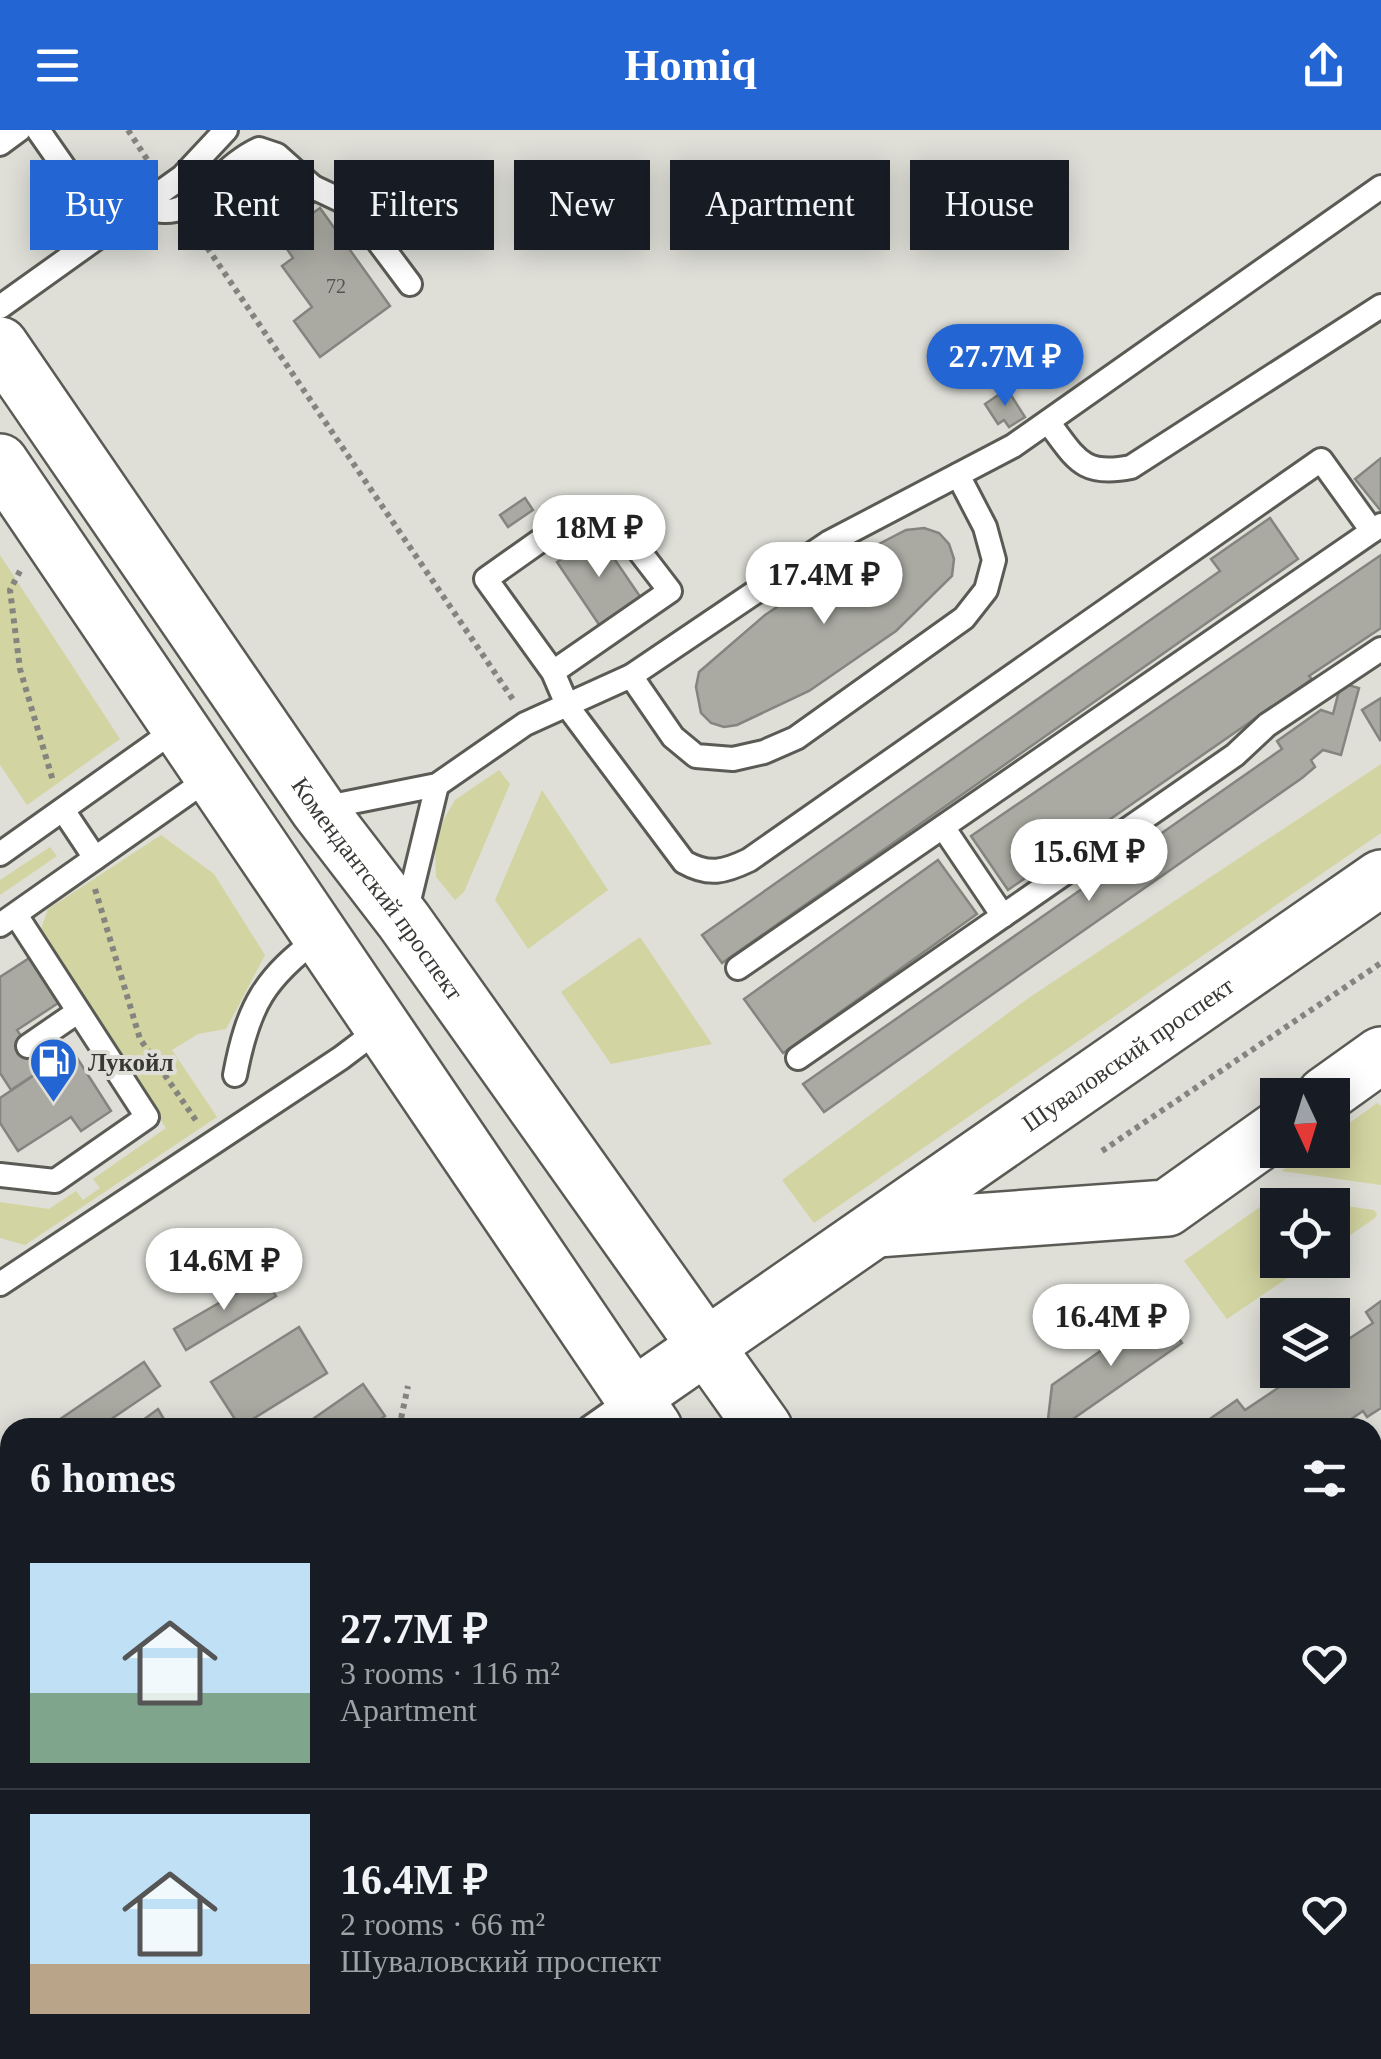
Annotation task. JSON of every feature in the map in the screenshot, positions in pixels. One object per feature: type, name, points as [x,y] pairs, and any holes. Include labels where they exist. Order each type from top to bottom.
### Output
[{"type":"main road","name":"Комендантский проспект","points":[[0,345],[318,808],[404,921],[757,1418]]},
{"type":"main road","points":[[7,486],[212,776],[643,1412]]},
{"type":"main road","name":"Шуваловский проспект","points":[[643,1412],[706,1346],[1381,878]]},
{"type":"main road","points":[[1349,1078],[1380,1056]]},
{"type":"main road","points":[[876,1229],[1166,1208],[1260,1142]]},
{"type":"lane","points":[[0,144],[20,130]]},
{"type":"lane","points":[[38,130],[59,160]]},
{"type":"lane","points":[[158,194],[226,130]]},
{"type":"lane","points":[[238,160],[259,149],[284,160]]},
{"type":"lane","points":[[314,187],[351,205],[410,284]]},
{"type":"lane","points":[[318,808],[436,785],[526,724],[631,676],[828,543],[1013,446],[1381,187]]},
{"type":"lane","points":[[0,307],[80,250]]},
{"type":"lane","points":[[1048,422],[1086,467],[1107,472],[1131,467],[1381,306]]},
{"type":"lane","points":[[552,672],[670,591],[617,522],[574,516],[486,580],[552,672],[568,707],[684,862],[702,872],[726,872],[749,860],[1321,460],[1377,528],[738,968]]},
{"type":"lane","points":[[631,676],[673,738],[696,756],[733,759],[764,752],[796,738],[964,618],[986,590],[994,560],[985,527],[958,475]]},
{"type":"lane","points":[[798,1058],[1235,756],[1267,726],[1381,649]]},
{"type":"lane","points":[[0,854],[179,728]]},
{"type":"lane","points":[[0,1175],[55,1180],[147,1118],[8,920],[212,776]]},
{"type":"lane","points":[[404,921],[436,785]]},
{"type":"lane","points":[[64,810],[95,858]]},
{"type":"lane","points":[[942,827],[1003,916]]},
{"type":"lane","points":[[235,1075],[243,1030],[268,984],[286,963],[321,936]]},
{"type":"lane","points":[[28,1046],[76,1013]]},
{"type":"lane","points":[[0,1284],[382,1027]]},
{"type":"path","points":[[128,130],[174,183]]},
{"type":"path","points":[[209,250],[506,686],[526,724]]},
{"type":"path","points":[[21,570],[10,590],[20,669],[64,810]]},
{"type":"path","points":[[95,858],[93,882],[140,1039],[212,1142]]},
{"type":"path","points":[[1102,1151],[1381,963]]},
{"type":"path","points":[[400,1418],[408,1386]]},
{"type":"green space","points":[[0,555],[120,739],[27,805],[0,765]]},
{"type":"green space","points":[[1381,764],[1381,833],[814,1223],[782,1180],[1030,997]]},
{"type":"green space","points":[[499,770],[510,784],[464,892],[455,900],[436,877],[435,846],[444,819],[455,800]]},
{"type":"green space","points":[[542,790],[608,890],[528,949],[495,900]]},
{"type":"green space","points":[[161,835],[214,874],[265,955],[226,1029],[198,1034],[172,1050],[217,1117],[25,1245],[0,1238],[0,1202],[49,1209],[76,1191],[83,1200],[100,1188],[93,1179],[166,1128],[44,949],[41,929],[48,909]]},
{"type":"green space","points":[[50,847],[57,856],[0,895],[0,880]]},
{"type":"green space","points":[[640,937],[712,1044],[611,1064],[561,992]]},
{"type":"green space","points":[[1377,1103],[1381,1106],[1381,1185],[1281,1171],[1350,1168],[1350,1123]]},
{"type":"green space","points":[[1260,1207],[1260,1278],[1287,1278],[1227,1319],[1184,1261]]},
{"type":"green space","points":[[1350,1207],[1374,1210],[1375,1218],[1350,1235]]},
{"type":"building","points":[[320,208],[334,228],[334,250],[350,250],[390,306],[320,357],[294,321],[312,307],[282,266],[293,258],[288,250],[314,250],[314,212]]},
{"type":"building","points":[[1007,389],[1025,417],[1009,427],[1004,420],[998,424],[985,404]]},
{"type":"building","points":[[1381,458],[1381,511],[1355,479]]},
{"type":"building","points":[[525,498],[533,510],[508,527],[500,515]]},
{"type":"building","points":[[1270,518],[1298,559],[722,963],[702,935],[1220,571],[1211,559]]},
{"type":"building","points":[[924,528],[939,533],[949,544],[954,559],[952,576],[896,631],[809,691],[737,725],[711,723],[701,713],[696,687],[699,672],[765,615],[850,559],[906,530]]},
{"type":"building","points":[[598,535],[641,598],[600,626],[557,562]]},
{"type":"building","points":[[1381,555],[1381,628],[1008,890],[971,836]]},
{"type":"building","points":[[1341,683],[1359,688],[1341,755],[1323,750],[1311,760],[1315,767],[1302,778],[824,1112],[803,1084],[1282,749],[1277,741],[1321,710],[1333,714]]},
{"type":"building","points":[[1381,698],[1381,739],[1380,740],[1362,710]]},
{"type":"building","points":[[938,860],[977,914],[783,1053],[744,999]]},
{"type":"building","points":[[34,955],[63,1000],[17,1030],[43,1069],[11,1090],[0,1073],[0,977]]},
{"type":"building","name":"Лукойл","points":[[72,1050],[111,1111],[81,1131],[71,1117],[18,1151],[0,1123],[0,1098]]},
{"type":"building","points":[[264,1277],[276,1296],[186,1350],[174,1329]]},
{"type":"building","points":[[1381,1301],[1381,1408],[1367,1417],[1363,1411],[1353,1418],[1211,1418],[1237,1400],[1245,1410],[1278,1388],[1350,1388],[1350,1338],[1373,1323],[1366,1312]]},
{"type":"building","points":[[1159,1310],[1182,1343],[1074,1418],[1048,1418],[1052,1385]]},
{"type":"building","points":[[299,1327],[327,1373],[254,1418],[234,1418],[211,1382]]},
{"type":"building","points":[[144,1362],[160,1386],[113,1418],[62,1418]]},
{"type":"building","points":[[363,1384],[385,1416],[382,1418],[314,1418]]},
{"type":"building","points":[[158,1409],[163,1418],[146,1418]]},
{"type":"place","name":"Лукойл","points":[[53,1104]]}]
